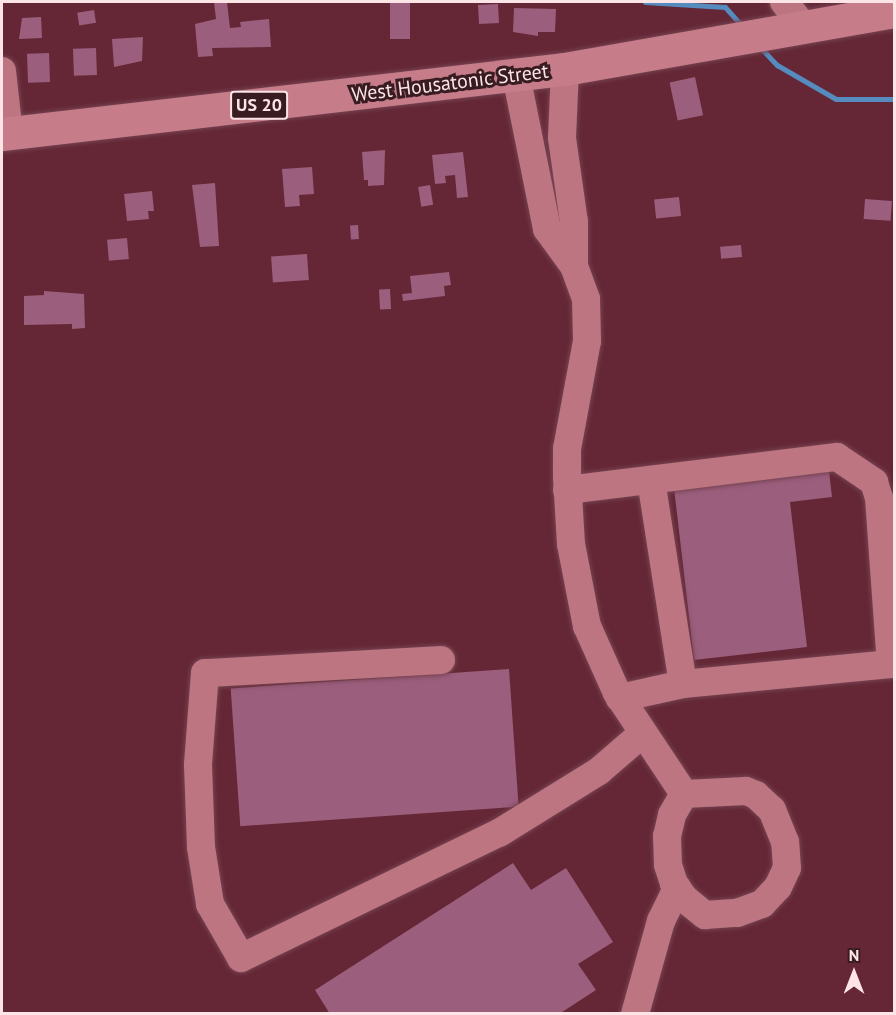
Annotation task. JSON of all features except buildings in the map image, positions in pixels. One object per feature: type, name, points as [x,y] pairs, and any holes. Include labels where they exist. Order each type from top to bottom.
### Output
[{"type":"highway","name":"West Housatonic Street","points":[[5,133],[565,69],[723,42],[789,20],[894,11]]},
{"type":"street","points":[[565,69],[562,138],[574,222],[574,266]]},
{"type":"street","points":[[2,71],[5,133]]},
{"type":"street","points":[[516,75],[547,229],[574,266],[586,299],[587,341],[567,449],[567,490],[574,563],[587,627],[620,698],[684,794]]},
{"type":"street","points":[[567,490],[837,457],[874,482],[879,498],[891,664],[683,684],[620,698]]},
{"type":"street","points":[[651,480],[683,684]]},
{"type":"street","points":[[441,660],[205,673],[198,765],[201,847],[210,904],[241,958],[499,833],[599,771],[643,733]]},
{"type":"street","points":[[723,790],[756,795],[771,810],[782,830],[786,868],[768,898],[737,914],[705,915],[691,906],[677,888],[668,865],[667,836],[672,815],[684,794],[723,790]]},
{"type":"street","points":[[632,1011],[661,921],[677,888]]},
{"type":"waterway","points":[[645,2],[725,7],[742,26]]},
{"type":"waterway","points":[[760,47],[777,65],[836,99],[894,99]]}]
